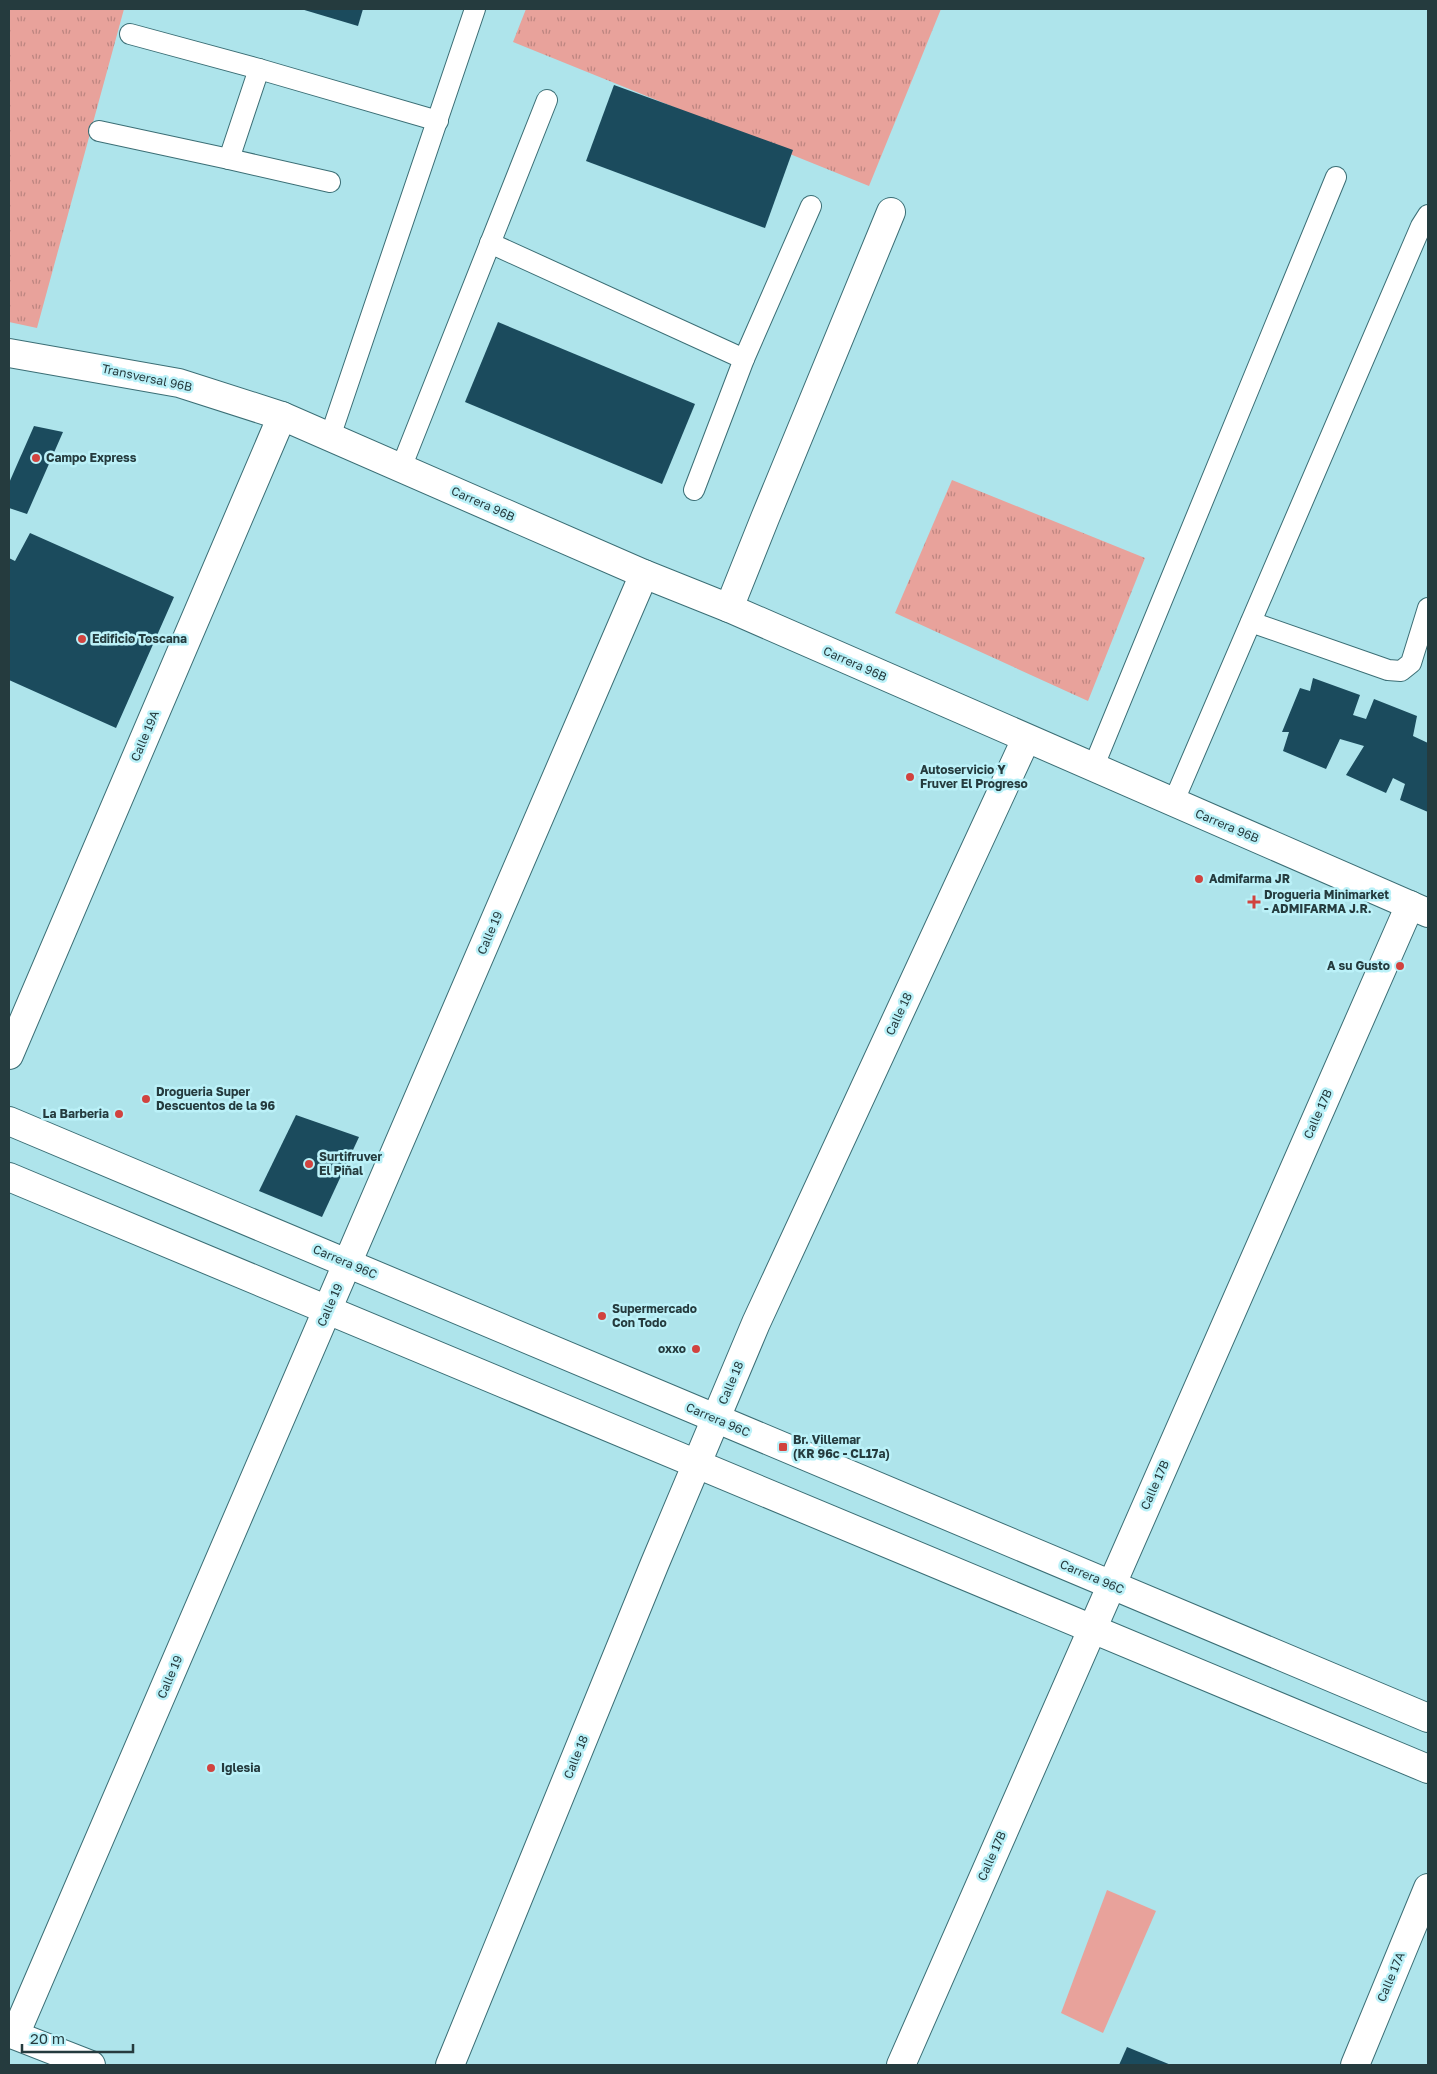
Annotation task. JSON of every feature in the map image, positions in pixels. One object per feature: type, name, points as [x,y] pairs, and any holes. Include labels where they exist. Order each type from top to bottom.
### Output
[{"type":"street","points":[[730,608],[768,509],[891,212]]},
{"type":"street","name":"Transversal 96B","points":[[9,353],[180,382],[282,416]]},
{"type":"street","name":"Carrera 96B","points":[[282,416],[644,574],[730,608],[1026,739],[1419,909]]},
{"type":"street","name":"Calle 19A","points":[[9,1055],[282,416]]},
{"type":"street","name":"Calle 19","points":[[12,2034],[348,1264],[644,574]]},
{"type":"street","name":"Calle 18","points":[[450,2065],[655,1563],[756,1323],[1026,739]]},
{"type":"street","name":"Calle 17B","points":[[901,2065],[1111,1585],[1419,909]]},
{"type":"street","name":"Carrera 96C","points":[[9,1121],[1428,1718]]},
{"type":"street","points":[[9,1177],[1428,1769]]},
{"type":"street","name":"Calle 17A","points":[[1355,2065],[1428,1888]]},
{"type":"street","points":[[12,2034],[91,2065]]},
{"type":"lane","points":[[330,437],[475,9]]},
{"type":"lane","points":[[130,34],[438,121]]},
{"type":"lane","points":[[229,159],[259,69]]},
{"type":"lane","points":[[401,468],[547,100]]},
{"type":"lane","points":[[99,131],[330,182]]},
{"type":"lane","points":[[1093,768],[1336,177]]},
{"type":"lane","points":[[694,490],[744,358],[811,206]]},
{"type":"lane","points":[[1173,803],[1421,226],[1428,215]]},
{"type":"lane","points":[[490,243],[744,358]]},
{"type":"lane","points":[[1251,622],[1388,670],[1401,671],[1412,663],[1428,608]]},
{"type":"green space","points":[[9,9],[124,9],[37,328],[9,322]]},
{"type":"green space","points":[[526,9],[941,9],[869,186],[513,42]]},
{"type":"green space","points":[[952,480],[1145,558],[1088,701],[895,613]]},
{"type":"green space","points":[[1107,1890],[1156,1911],[1103,2033],[1061,2013]]},
{"type":"building","points":[[301,9],[363,9],[358,26]]},
{"type":"building","points":[[614,85],[793,150],[765,228],[586,161]]},
{"type":"building","points":[[498,322],[695,404],[662,484],[465,402]]},
{"type":"building","name":"Campo Express","points":[[34,426],[63,432],[27,514],[9,508],[9,483]]},
{"type":"building","name":"Edificio Toscana","points":[[30,533],[174,597],[116,728],[9,680],[9,558],[15,561]]},
{"type":"building","points":[[1313,678],[1360,695],[1353,715],[1366,719],[1374,699],[1417,716],[1413,736],[1428,743],[1428,812],[1400,800],[1405,784],[1393,778],[1386,793],[1346,775],[1364,746],[1340,739],[1326,769],[1283,751],[1289,732],[1282,732],[1300,688],[1310,691]]},
{"type":"building","name":"Surtifruver El Piñal","points":[[296,1115],[359,1137],[322,1217],[259,1191]]},
{"type":"building","points":[[1127,2047],[1171,2065],[1119,2065]]},
{"type":"place","name":"Campo Express","points":[[36,458]]},
{"type":"place","name":"Edificio Toscana","points":[[82,639]]},
{"type":"place","name":"Autoservicio Y Fruver El Progreso","points":[[910,777]]},
{"type":"place","name":"Admifarma JR","points":[[1199,879]]},
{"type":"place","name":"Drogueria Minimarket - ADMIFARMA J.R.","points":[[1254,902]]},
{"type":"place","name":"A su Gusto","points":[[1400,966]]},
{"type":"place","name":"Drogueria Super Descuentos de la 96","points":[[146,1099]]},
{"type":"place","name":"La Barberia","points":[[119,1114]]},
{"type":"place","name":"Surtifruver El Piñal","points":[[309,1164]]},
{"type":"place","name":"Supermercado Con Todo","points":[[602,1316]]},
{"type":"place","name":"oxxo","points":[[696,1349]]},
{"type":"place","name":"Br. Villemar (KR 96c - CL17a)","points":[[783,1447]]},
{"type":"place","name":"Iglesia","points":[[211,1768]]}]
